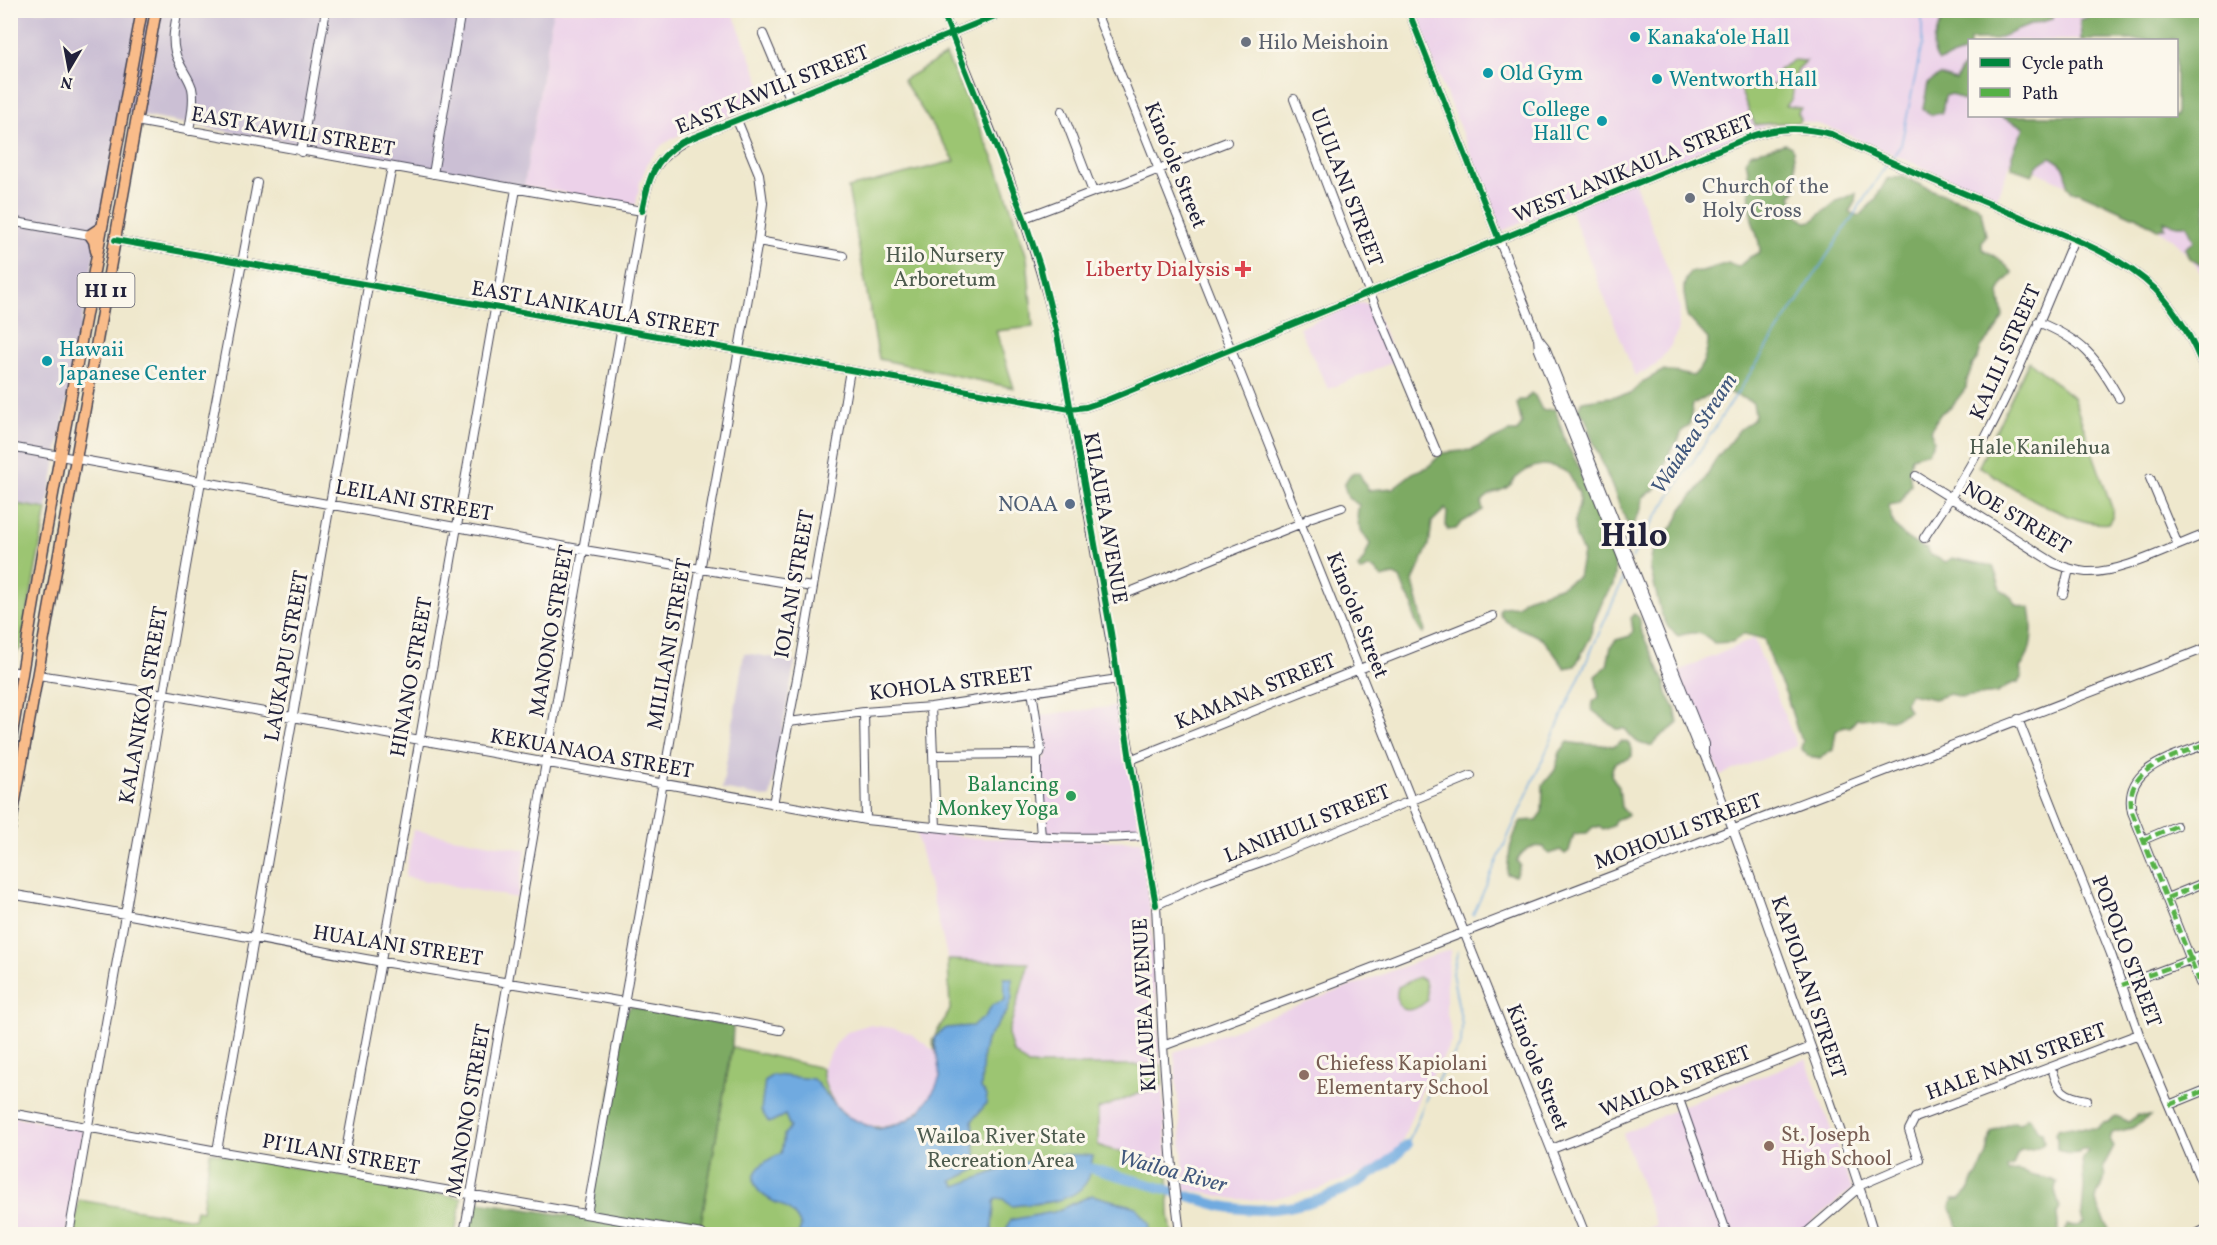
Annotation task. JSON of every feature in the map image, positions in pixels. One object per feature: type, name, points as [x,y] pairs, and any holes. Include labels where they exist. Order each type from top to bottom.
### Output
[{"type":"highway","name":"HI 11","points":[[10,829],[156,10]]},
{"type":"highway","name":"HI 11","points":[[10,746],[125,102],[138,14]]},
{"type":"highway","points":[[125,102],[129,117],[136,121]]},
{"type":"highway","points":[[119,134],[124,127],[136,121]]},
{"type":"highway","points":[[97,256],[96,245],[90,235],[102,226]]},
{"type":"highway","points":[[22,673],[38,675]]},
{"type":"street","points":[[178,10],[173,30],[174,46],[176,56],[188,77],[193,96],[189,130]]},
{"type":"street","points":[[301,152],[326,10]]},
{"type":"street","points":[[433,174],[461,10]]},
{"type":"street","name":"KILAUEA AVENUE","points":[[942,10],[1024,218],[1040,266],[1057,334],[1156,904],[1163,1046],[1172,1167],[1180,1234]]},
{"type":"street","name":"EAST KAWILI STREET","points":[[136,121],[642,211],[655,168],[664,155],[689,139],[1010,10]]},
{"type":"street","name":"Kinoʻole Street","points":[[1095,10],[1585,1234]]},
{"type":"street","name":"KAPIOLANI STREET","points":[[1408,10],[1538,338],[1545,347],[1635,570],[1704,744],[1704,754]]},
{"type":"street","points":[[763,34],[790,98]]},
{"type":"street","name":"ULULANI STREET","points":[[1294,99],[1346,236],[1437,453]]},
{"type":"street","points":[[1062,111],[1093,192]]},
{"type":"street","name":"MILILANI STREET","points":[[587,1214],[758,241],[763,203],[759,174],[737,120]]},
{"type":"street","name":"WEST LANIKAULA STREET","points":[[1070,409],[1100,402],[1771,130],[1792,128],[1831,134],[2074,239],[2129,268],[2154,288],[2176,313],[2194,342],[2206,374]]},
{"type":"street","points":[[1024,218],[1158,171],[1227,142]]},
{"type":"street","name":"LAUKAPU STREET","points":[[217,1151],[368,286],[392,167]]},
{"type":"street","name":"KALANIKOA STREET","points":[[69,1234],[201,481],[257,183]]},
{"type":"street","name":"HINANO STREET","points":[[342,1172],[516,189]]},
{"type":"street","name":"MANONO STREET","points":[[464,1234],[642,211]]},
{"type":"street","points":[[10,221],[90,235]]},
{"type":"street","name":"KALILI STREET","points":[[1924,538],[1987,435],[2074,239]]},
{"type":"street","name":"EAST LANIKAULA STREET","points":[[115,240],[1070,409]]},
{"type":"street","points":[[758,241],[843,256]]},
{"type":"street","points":[[2038,322],[2057,330],[2083,346],[2099,363],[2119,398]]},
{"type":"street","name":"KAPIOLANI STREET","points":[[1538,338],[1539,350],[1618,549],[1698,747],[1704,754],[1734,828],[1860,1187],[1874,1234]]},
{"type":"street","name":"IOLANI STREET","points":[[773,804],[850,370]]},
{"type":"street","name":"LEILANI STREET","points":[[10,447],[584,550],[812,587]]},
{"type":"street","name":"NOE STREET","points":[[1916,476],[2054,563],[2069,569],[2102,572],[2118,568],[2206,534]]},
{"type":"street","points":[[2150,478],[2178,545]]},
{"type":"street","points":[[1104,601],[1302,523],[1309,518],[1342,507]]},
{"type":"street","points":[[2063,594],[2069,569]]},
{"type":"street","name":"KAMANA STREET","points":[[1130,760],[1493,616]]},
{"type":"street","name":"MOHOULI STREET","points":[[1163,1046],[2206,648]]},
{"type":"street","points":[[10,671],[22,673]]},
{"type":"street","name":"KEKUANAOA STREET","points":[[38,675],[164,694],[866,820],[964,832],[1041,837],[1143,836]]},
{"type":"street","name":"KOHOLA STREET","points":[[789,722],[864,712],[931,707],[1118,679]]},
{"type":"street","points":[[1032,691],[1041,749],[1037,754],[1041,837]]},
{"type":"street","points":[[931,707],[936,827]]},
{"type":"street","points":[[864,712],[866,820]]},
{"type":"street","name":"POPOLO STREET","points":[[2018,719],[2139,1035],[2206,1193]]},
{"type":"street","points":[[2200,983],[2143,840],[2130,805],[2130,797],[2134,783],[2151,767],[2206,744]]},
{"type":"street","points":[[933,755],[1037,754]]},
{"type":"street","name":"LANIHULI STREET","points":[[1156,904],[1471,776]]},
{"type":"street","points":[[2143,840],[2176,826]]},
{"type":"street","points":[[2167,898],[2206,882]]},
{"type":"street","name":"HUALANI STREET","points":[[10,894],[125,912],[254,939],[780,1030]]},
{"type":"street","points":[[2122,986],[2206,954]]},
{"type":"street","name":"HALE NANI STREET","points":[[1860,1187],[1873,1179],[1919,1161],[1909,1130],[1915,1118],[2139,1035]]},
{"type":"street","name":"WAILOA STREET","points":[[1552,1149],[1811,1047]]},
{"type":"street","points":[[2052,1068],[2062,1092],[2086,1100]]},
{"type":"street","points":[[2169,1105],[2206,1090]]},
{"type":"street","points":[[1679,1099],[1727,1234]]},
{"type":"street","name":"PI‘ILANI STREET","points":[[10,1113],[702,1234]]},
{"type":"street","points":[[1805,1234],[1860,1187]]},
{"type":"street","points":[[2196,1234],[2206,1228]]},
{"type":"shaded area","points":[[10,11],[553,11],[524,186],[121,112],[47,509],[11,503]]},
{"type":"shaded area","points":[[553,11],[732,11],[768,101],[681,134],[662,145],[648,162],[640,183],[636,205],[524,186]]},
{"type":"shaded area","points":[[1412,11],[2206,11],[2206,278],[2179,245],[2142,217],[2018,164],[2011,162],[1996,199],[1841,132],[1818,124],[1800,121],[1782,122],[1765,126],[1633,178],[1675,287],[1680,310],[1677,333],[1670,347],[1656,365],[1635,376],[1568,204],[1502,231]]},
{"type":"shaded area","points":[[1365,303],[1373,307],[1396,361],[1328,389],[1299,328],[1354,304]]},
{"type":"shaded area","points":[[1754,639],[1797,746],[1720,775],[1676,672]]},
{"type":"shaded area","points":[[744,653],[795,661],[770,798],[722,789]]},
{"type":"shaded area","points":[[1119,706],[1140,832],[1117,835],[1044,834],[1037,760],[1046,758],[1040,715]]},
{"type":"shaded area","points":[[413,830],[526,850],[517,898],[405,877]]},
{"type":"shaded area","points":[[916,831],[977,838],[1141,841],[1150,908],[1161,1065],[1028,1065],[1013,1052],[1008,1034],[1029,963],[948,960]]},
{"type":"shaded area","name":"Chiefess Kapiolani Elementary School","points":[[1451,949],[1446,1008],[1451,1042],[1440,1064],[1430,1078],[1425,1080],[1403,1140],[1381,1166],[1319,1189],[1264,1200],[1235,1199],[1185,1189],[1174,1052]]},
{"type":"shaded area","points":[[868,1025],[892,1028],[911,1034],[936,1052],[939,1064],[940,1077],[920,1111],[909,1119],[879,1129],[844,1115],[827,1094],[823,1080],[822,1068],[837,1042],[844,1034]]},
{"type":"shaded area","name":"St. Joseph High School","points":[[1806,1059],[1852,1189],[1797,1234],[1634,1234],[1656,1225],[1623,1134],[1687,1104]]},
{"type":"shaded area","points":[[1162,1085],[1168,1165],[1098,1146],[1098,1109]]},
{"type":"shaded area","points":[[10,1116],[84,1128],[67,1234],[11,1234]]},
{"type":"green space","points":[[2053,10],[2053,19],[2033,24],[1996,39],[1968,39],[1968,51],[1939,61],[1933,48],[1943,11]]},
{"type":"green space","points":[[2100,11],[2206,11],[2206,261],[2199,264],[2189,258],[2185,248],[2194,241],[2187,225],[2164,221],[2165,228],[2157,229],[2136,216],[2079,192],[2072,192],[2067,186],[2064,168],[2050,157],[2037,166],[2032,175],[2012,168],[2012,155],[2024,127],[2001,117],[2178,117],[2178,39],[2081,39],[2080,20]]},
{"type":"green space","name":"Hilo Nursery Arboretum","points":[[946,55],[997,166],[1027,257],[1033,327],[996,331],[1014,388],[879,359],[848,188],[955,161],[903,80]]},
{"type":"green space","points":[[1794,60],[1806,61],[1798,69],[1795,76],[1798,81],[1794,84],[1792,99],[1786,106],[1801,108],[1798,112],[1800,119],[1798,123],[1755,125],[1739,87],[1746,82],[1750,83],[1751,88],[1754,89],[1760,86],[1776,85],[1779,69]]},
{"type":"green space","points":[[1968,66],[1968,102],[1951,94],[1945,96],[1942,113],[1931,115],[1923,109],[1928,83],[1940,75],[1956,80],[1961,69]]},
{"type":"green space","points":[[1785,144],[1792,147],[1794,157],[1797,187],[1791,196],[1799,217],[1806,222],[1812,221],[1837,201],[1856,193],[1855,202],[1849,212],[1859,216],[1875,200],[1887,179],[1902,176],[1937,192],[1976,205],[1981,211],[1986,235],[1982,242],[1982,249],[2007,266],[2013,273],[2004,282],[1999,293],[2003,317],[1998,328],[1981,347],[1967,380],[1966,388],[1952,406],[1941,413],[1930,430],[1934,441],[1928,452],[1912,457],[1909,470],[1911,484],[1900,503],[1889,505],[1896,527],[1906,538],[1946,562],[1952,558],[1993,566],[2001,589],[2017,605],[2030,608],[2031,640],[2028,655],[2020,668],[2022,678],[2019,682],[1997,693],[1962,697],[1949,694],[1934,699],[1910,694],[1905,703],[1909,711],[1892,720],[1857,719],[1850,727],[1844,726],[1836,731],[1833,750],[1820,758],[1808,756],[1801,748],[1803,741],[1797,730],[1786,694],[1772,665],[1764,639],[1744,634],[1732,642],[1714,643],[1697,633],[1678,636],[1668,627],[1661,613],[1650,567],[1652,554],[1665,533],[1675,525],[1682,509],[1703,483],[1716,459],[1740,429],[1753,420],[1755,415],[1753,403],[1723,388],[1693,404],[1689,426],[1682,431],[1678,441],[1671,449],[1656,489],[1643,497],[1642,507],[1633,525],[1627,523],[1589,431],[1588,422],[1578,409],[1582,401],[1630,394],[1644,381],[1664,370],[1693,376],[1697,373],[1704,359],[1708,339],[1687,316],[1684,284],[1690,272],[1728,263],[1738,267],[1760,252],[1751,214],[1746,161],[1750,153]]},
{"type":"green space","name":"Hale Kanilehua","points":[[2029,361],[2073,397],[2113,511],[2113,517],[2109,523],[2095,523],[2060,513],[1979,466]]},
{"type":"green space","points":[[1531,393],[1542,410],[1555,409],[1566,443],[1579,467],[1584,487],[1615,558],[1613,585],[1604,598],[1592,626],[1591,636],[1575,666],[1565,668],[1545,642],[1513,626],[1499,612],[1501,607],[1517,606],[1526,598],[1560,587],[1578,577],[1583,553],[1576,538],[1574,522],[1579,505],[1579,493],[1568,473],[1548,465],[1529,469],[1510,485],[1488,496],[1481,503],[1483,510],[1461,523],[1456,529],[1448,530],[1445,509],[1432,522],[1429,545],[1413,581],[1425,631],[1423,633],[1415,621],[1414,606],[1400,578],[1394,575],[1382,578],[1374,569],[1367,568],[1360,572],[1358,568],[1370,544],[1359,526],[1357,516],[1359,505],[1348,498],[1344,485],[1351,475],[1359,473],[1368,490],[1393,488],[1414,472],[1428,467],[1442,453],[1471,450],[1509,432],[1517,432],[1522,424],[1517,404],[1519,400],[1525,400]]},
{"type":"green space","points":[[10,503],[47,509],[21,648],[11,653]]},
{"type":"green space","points":[[1634,614],[1640,620],[1640,629],[1665,682],[1678,723],[1658,738],[1653,745],[1640,743],[1625,729],[1617,729],[1592,710],[1593,702],[1599,697],[1595,676],[1607,666],[1611,646],[1616,640],[1630,636],[1633,631],[1631,617]]},
{"type":"green space","points":[[1622,741],[1628,743],[1632,749],[1632,756],[1618,761],[1613,766],[1611,775],[1619,787],[1621,807],[1628,815],[1615,820],[1613,826],[1603,830],[1593,827],[1587,833],[1574,834],[1569,851],[1565,854],[1560,850],[1550,854],[1543,847],[1527,849],[1517,861],[1520,865],[1515,876],[1507,874],[1514,834],[1521,821],[1536,820],[1542,812],[1543,785],[1555,770],[1560,752],[1568,742],[1614,746]]},
{"type":"green space","name":"Wailoa River State Recreation Area","points":[[948,960],[1029,963],[1008,1034],[1013,1052],[1028,1065],[1161,1065],[1162,1085],[1098,1109],[1098,1146],[1168,1165],[1169,1214],[1172,1234],[699,1234],[732,1047],[822,1068],[826,1088],[835,1104],[848,1116],[863,1124],[879,1127],[896,1125],[913,1116],[936,1090],[940,1068],[932,1040],[950,1010]]},
{"type":"green space","points":[[1418,977],[1425,981],[1428,1000],[1409,1010],[1400,1007],[1397,996],[1398,987]]},
{"type":"green space","points":[[631,1006],[733,1026],[732,1047],[699,1234],[468,1234],[473,1201],[590,1219],[624,1014]]},
{"type":"green space","points":[[2138,1115],[2150,1116],[2132,1128],[2112,1133],[2110,1140],[2114,1146],[2103,1167],[2105,1178],[2096,1202],[2109,1229],[2108,1234],[2065,1234],[2067,1225],[2076,1226],[2084,1222],[2082,1159],[2088,1151],[2080,1150],[2079,1153],[2070,1154],[2057,1149],[2055,1134],[2057,1129],[2098,1128],[2117,1116],[2128,1122]]},
{"type":"green space","points":[[2028,1117],[2037,1130],[2042,1132],[2044,1142],[2034,1149],[2021,1150],[2013,1166],[2007,1168],[2008,1172],[2021,1172],[2057,1183],[2055,1190],[2060,1208],[2057,1214],[2059,1234],[1954,1234],[1958,1229],[1950,1207],[1953,1199],[1960,1199],[1970,1189],[1973,1180],[1978,1175],[1987,1154],[1991,1132],[2013,1122],[2020,1123]]},
{"type":"green space","points":[[210,1152],[462,1198],[455,1234],[73,1234],[79,1200],[194,1219],[196,1210],[202,1211]]},
{"type":"water","points":[[1004,978],[1012,978],[1012,998],[1007,1012],[986,1040],[981,1089],[987,1095],[986,1104],[972,1121],[977,1169],[952,1181],[956,1186],[1040,1158],[1057,1155],[1093,1156],[1089,1177],[1082,1188],[1065,1198],[1043,1203],[1011,1206],[1003,1199],[997,1198],[994,1202],[993,1234],[798,1234],[801,1227],[792,1213],[764,1196],[755,1185],[755,1173],[763,1163],[781,1154],[784,1135],[790,1127],[785,1115],[769,1123],[761,1110],[765,1080],[773,1075],[813,1079],[844,1115],[879,1129],[896,1125],[920,1111],[935,1089],[940,1077],[934,1038],[946,1028],[972,1026],[985,1017],[992,1005],[1005,1000]]},
{"type":"water","points":[[1092,1195],[1136,1207],[1150,1224],[1148,1234],[1008,1234],[1007,1227],[1010,1220],[1054,1212]]},
{"type":"waterway","name":"Waiakea Stream","points":[[1892,158],[1901,145],[1922,44],[1922,10]]},
{"type":"waterway","name":"Waiakea Stream","points":[[1632,558],[1640,542],[1887,164]]},
{"type":"waterway","name":"Waiakea Stream","points":[[1473,915],[1626,573]]},
{"type":"waterway","points":[[1407,1145],[1428,1094],[1461,1044],[1462,1024],[1452,973],[1458,951]]},
{"type":"waterway","name":"Wailoa River","points":[[1077,1168],[1090,1168],[1222,1206],[1273,1209],[1298,1205],[1345,1189],[1388,1162],[1407,1145]]},
{"type":"marked path","points":[[2200,983],[2132,812],[2131,797],[2135,784],[2153,766],[2206,744]]},
{"type":"marked path","points":[[2143,840],[2176,826]]},
{"type":"marked path","points":[[2167,898],[2206,882]]},
{"type":"marked path","points":[[2122,985],[2206,954]]},
{"type":"marked path","points":[[2169,1105],[2206,1090]]},
{"type":"cycle path","points":[[942,10],[1024,218],[1040,266],[1057,334],[1111,633],[1130,760],[1156,905]]},
{"type":"cycle path","points":[[642,211],[653,172],[664,156],[682,142],[1010,10]]},
{"type":"cycle path","points":[[1408,10],[1499,240]]},
{"type":"cycle path","points":[[115,240],[1070,409],[1086,407],[1107,400],[1752,136],[1772,131],[1801,129],[1831,134],[2110,256],[2141,277],[2171,308],[2191,339],[2206,374]]},
{"type":"place","name":"Kanakaʻole Hall","points":[[1635,37]]},
{"type":"place","name":"Hilo Meishoin","points":[[1246,42]]},
{"type":"place","name":"Old Gym","points":[[1488,73]]},
{"type":"place","name":"Wentworth Hall","points":[[1657,79]]},
{"type":"place","name":"College Hall C","points":[[1602,121]]},
{"type":"place","name":"Church of the Holy Cross","points":[[1690,198]]},
{"type":"place","name":"Liberty Dialysis","points":[[1243,269]]},
{"type":"place","name":"Hawaii Japanese Center","points":[[47,361]]},
{"type":"place","name":"NOAA","points":[[1070,504]]},
{"type":"place","name":"Balancing Monkey Yoga","points":[[1071,796]]},
{"type":"place","name":"Chiefess Kapiolani Elementary School","points":[[1304,1075]]},
{"type":"place","name":"St. Joseph High School","points":[[1769,1146]]},
{"type":"district","name":"Hilo","points":[[1634,534]]}]
